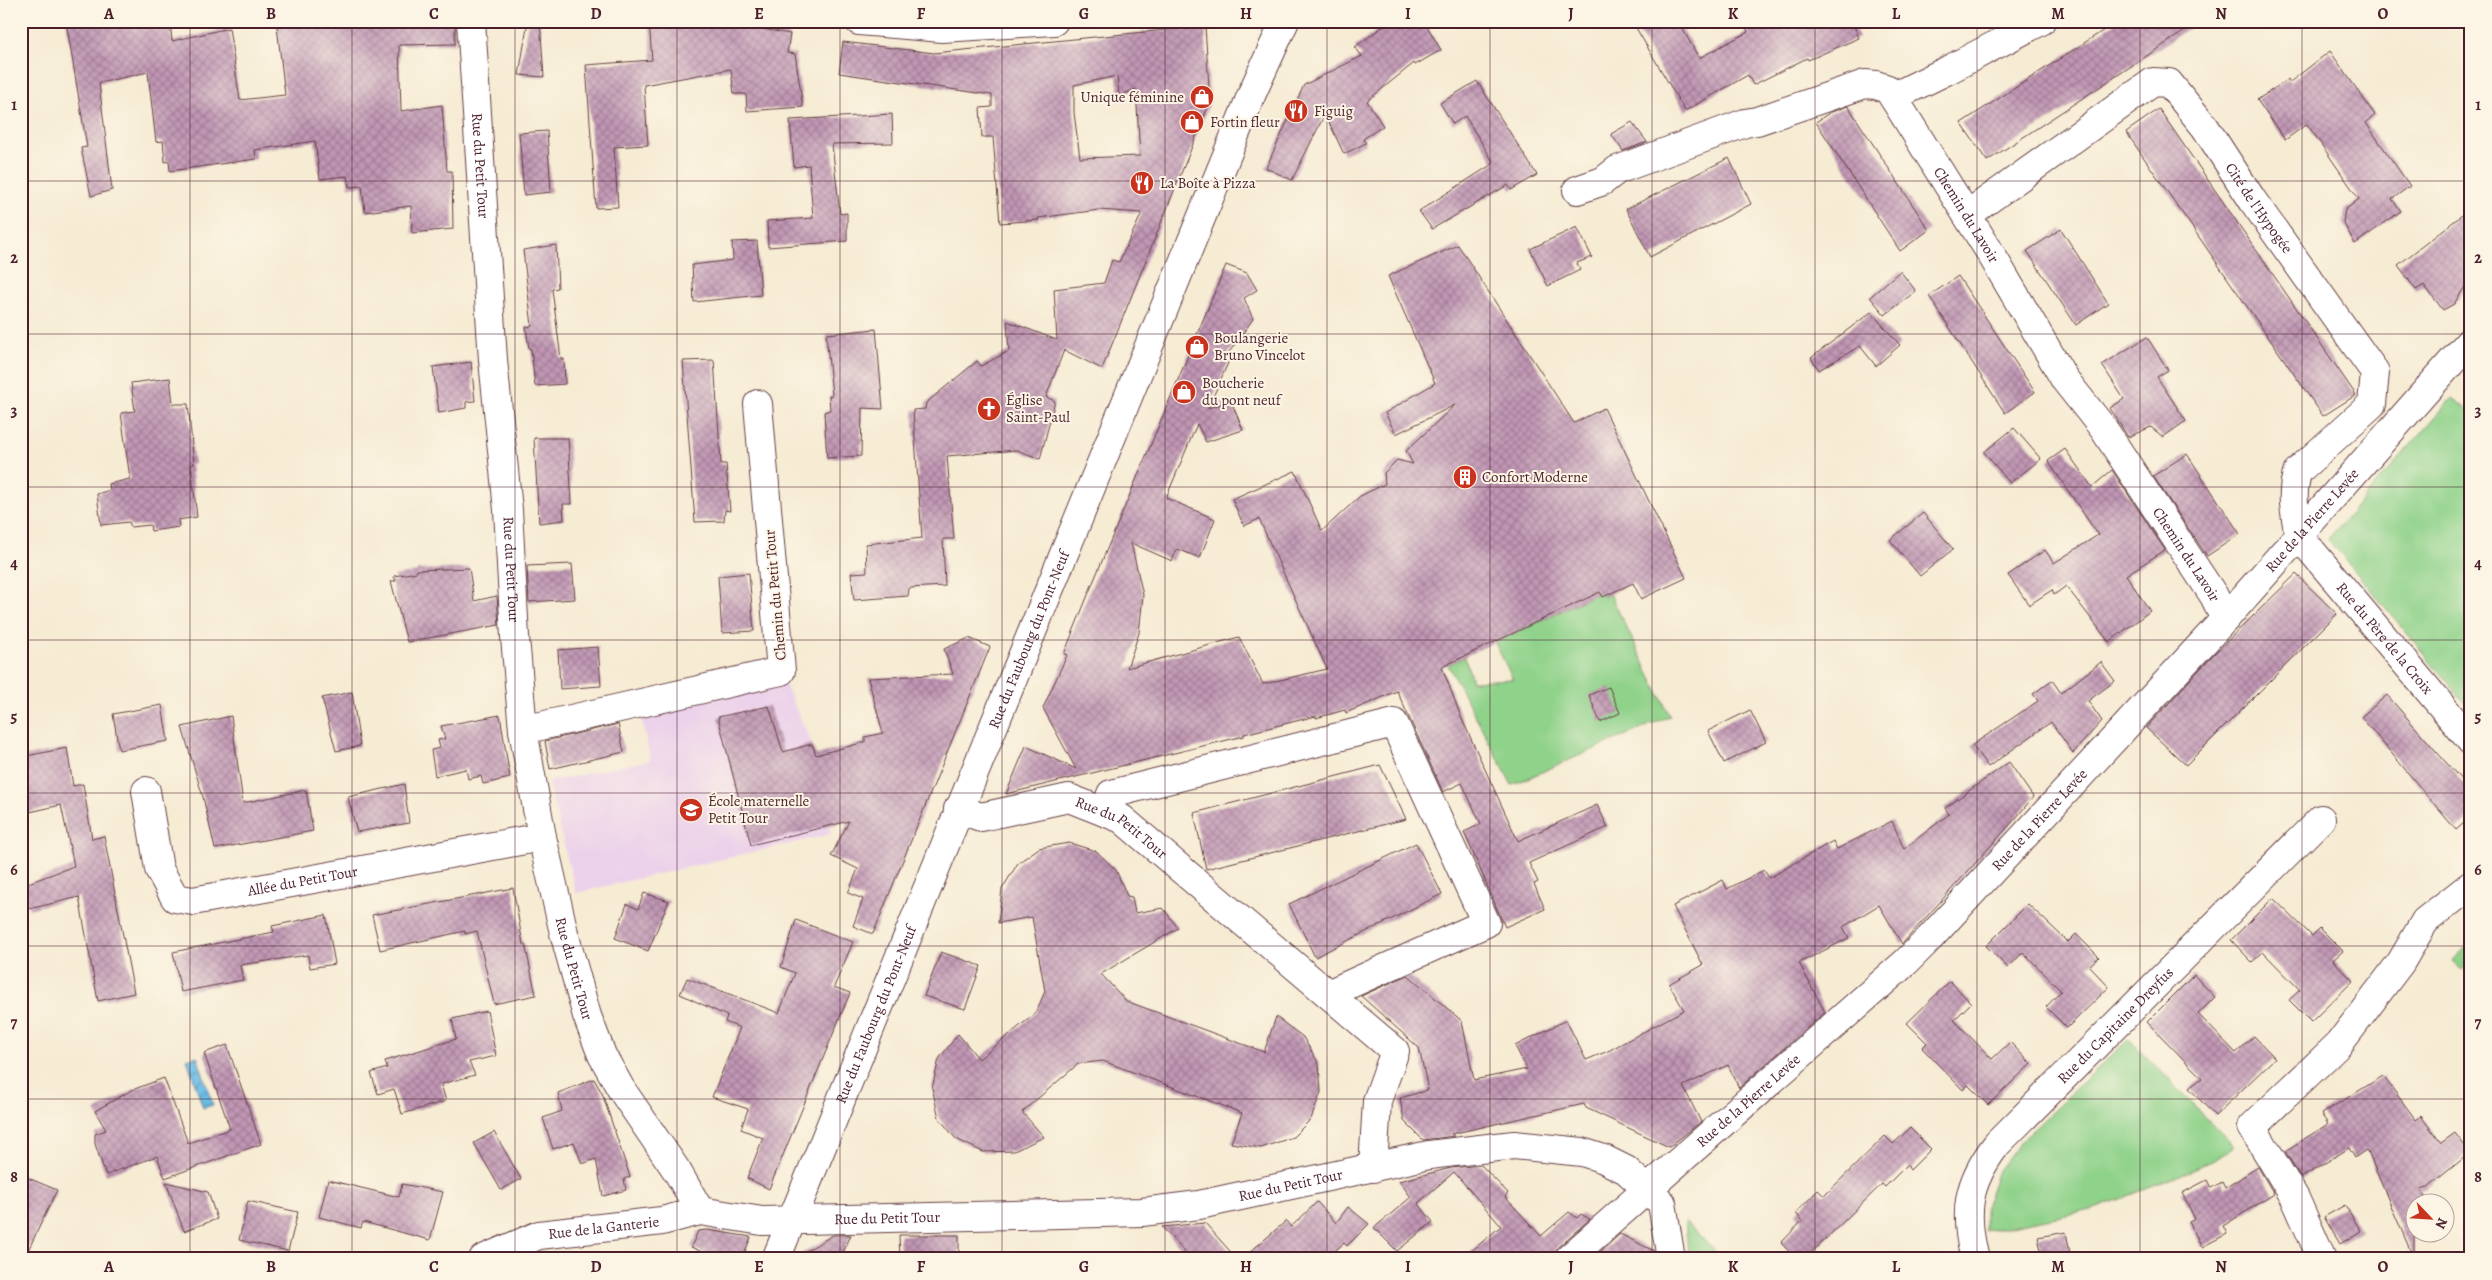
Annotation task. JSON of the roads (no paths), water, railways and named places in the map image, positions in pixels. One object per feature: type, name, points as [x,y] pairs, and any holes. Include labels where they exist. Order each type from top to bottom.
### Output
[{"type":"street","name":"Rue du Petit Tour","points":[[471,21],[492,350],[508,510],[514,637],[522,730],[542,837],[564,933],[587,1016],[602,1055],[621,1090],[677,1171],[700,1211],[762,1221],[1142,1212],[1198,1205],[1429,1155],[1514,1145],[1582,1152],[1604,1159],[1626,1170],[1662,1203],[1671,1259]]},
{"type":"street","points":[[859,21],[942,28],[1054,21]]},
{"type":"street","name":"Rue du Faubourg du Pont-Neuf","points":[[776,1259],[958,809],[1242,117],[1285,21]]},
{"type":"street","points":[[1893,97],[2041,21]]},
{"type":"street","name":"Cité de l'Hypogée","points":[[1967,215],[2153,82],[2169,83],[2205,127],[2252,201],[2375,372],[2372,404],[2298,471],[2293,485],[2294,509],[2299,536]]},
{"type":"street","name":"Chemin du Lavoir","points":[[1577,190],[1603,180],[1617,170],[1744,122],[1757,122],[1865,84],[1888,89],[1967,215],[2065,380],[2103,428],[2214,596],[2225,619]]},
{"type":"street","name":"Rue de la Pierre Levée","points":[[1568,1259],[1906,962],[2225,619],[2471,340]]},
{"type":"street","name":"Chemin du Petit Tour","points":[[522,730],[781,671],[758,404]]},
{"type":"street","name":"Rue du Père de la Croix","points":[[2299,536],[2471,740]]},
{"type":"street","points":[[1105,812],[1111,794],[1394,722],[1486,923],[1328,994]]},
{"type":"street","name":"Allée du Petit Tour","points":[[146,791],[159,869],[174,898],[194,901],[542,837]]},
{"type":"street","name":"Rue du Petit Tour","points":[[958,809],[981,817],[1069,798],[1122,819],[1395,1051],[1377,1101],[1373,1168]]},
{"type":"street","name":"Rue du Capitaine Dreyfus","points":[[1975,1259],[1969,1234],[1970,1198],[1974,1181],[1982,1163],[1997,1144],[2321,819]]},
{"type":"street","points":[[2322,1259],[2295,1198],[2252,1127],[2339,1044],[2401,962],[2425,921],[2471,885]]},
{"type":"street","name":"Rue de la Ganterie","points":[[482,1259],[540,1235],[662,1221],[700,1211]]},
{"type":"water","points":[[197,1056],[213,1105],[203,1108],[187,1059]]},
{"type":"place","name":"Unique féminine","points":[[1202,97]]},
{"type":"place","name":"Figuig","points":[[1296,111]]},
{"type":"place","name":"Fortin fleur","points":[[1192,122]]},
{"type":"place","name":"La Boîte à Pizza","points":[[1142,183]]},
{"type":"place","name":"Boulangerie Bruno Vincelot","points":[[1197,347]]},
{"type":"place","name":"Boucherie du pont neuf","points":[[1184,392]]},
{"type":"place","name":"Église Saint-Paul","points":[[989,409]]},
{"type":"place","name":"Confort Moderne","points":[[1465,477]]},
{"type":"place","name":"École maternelle Petit Tour","points":[[691,810]]}]
